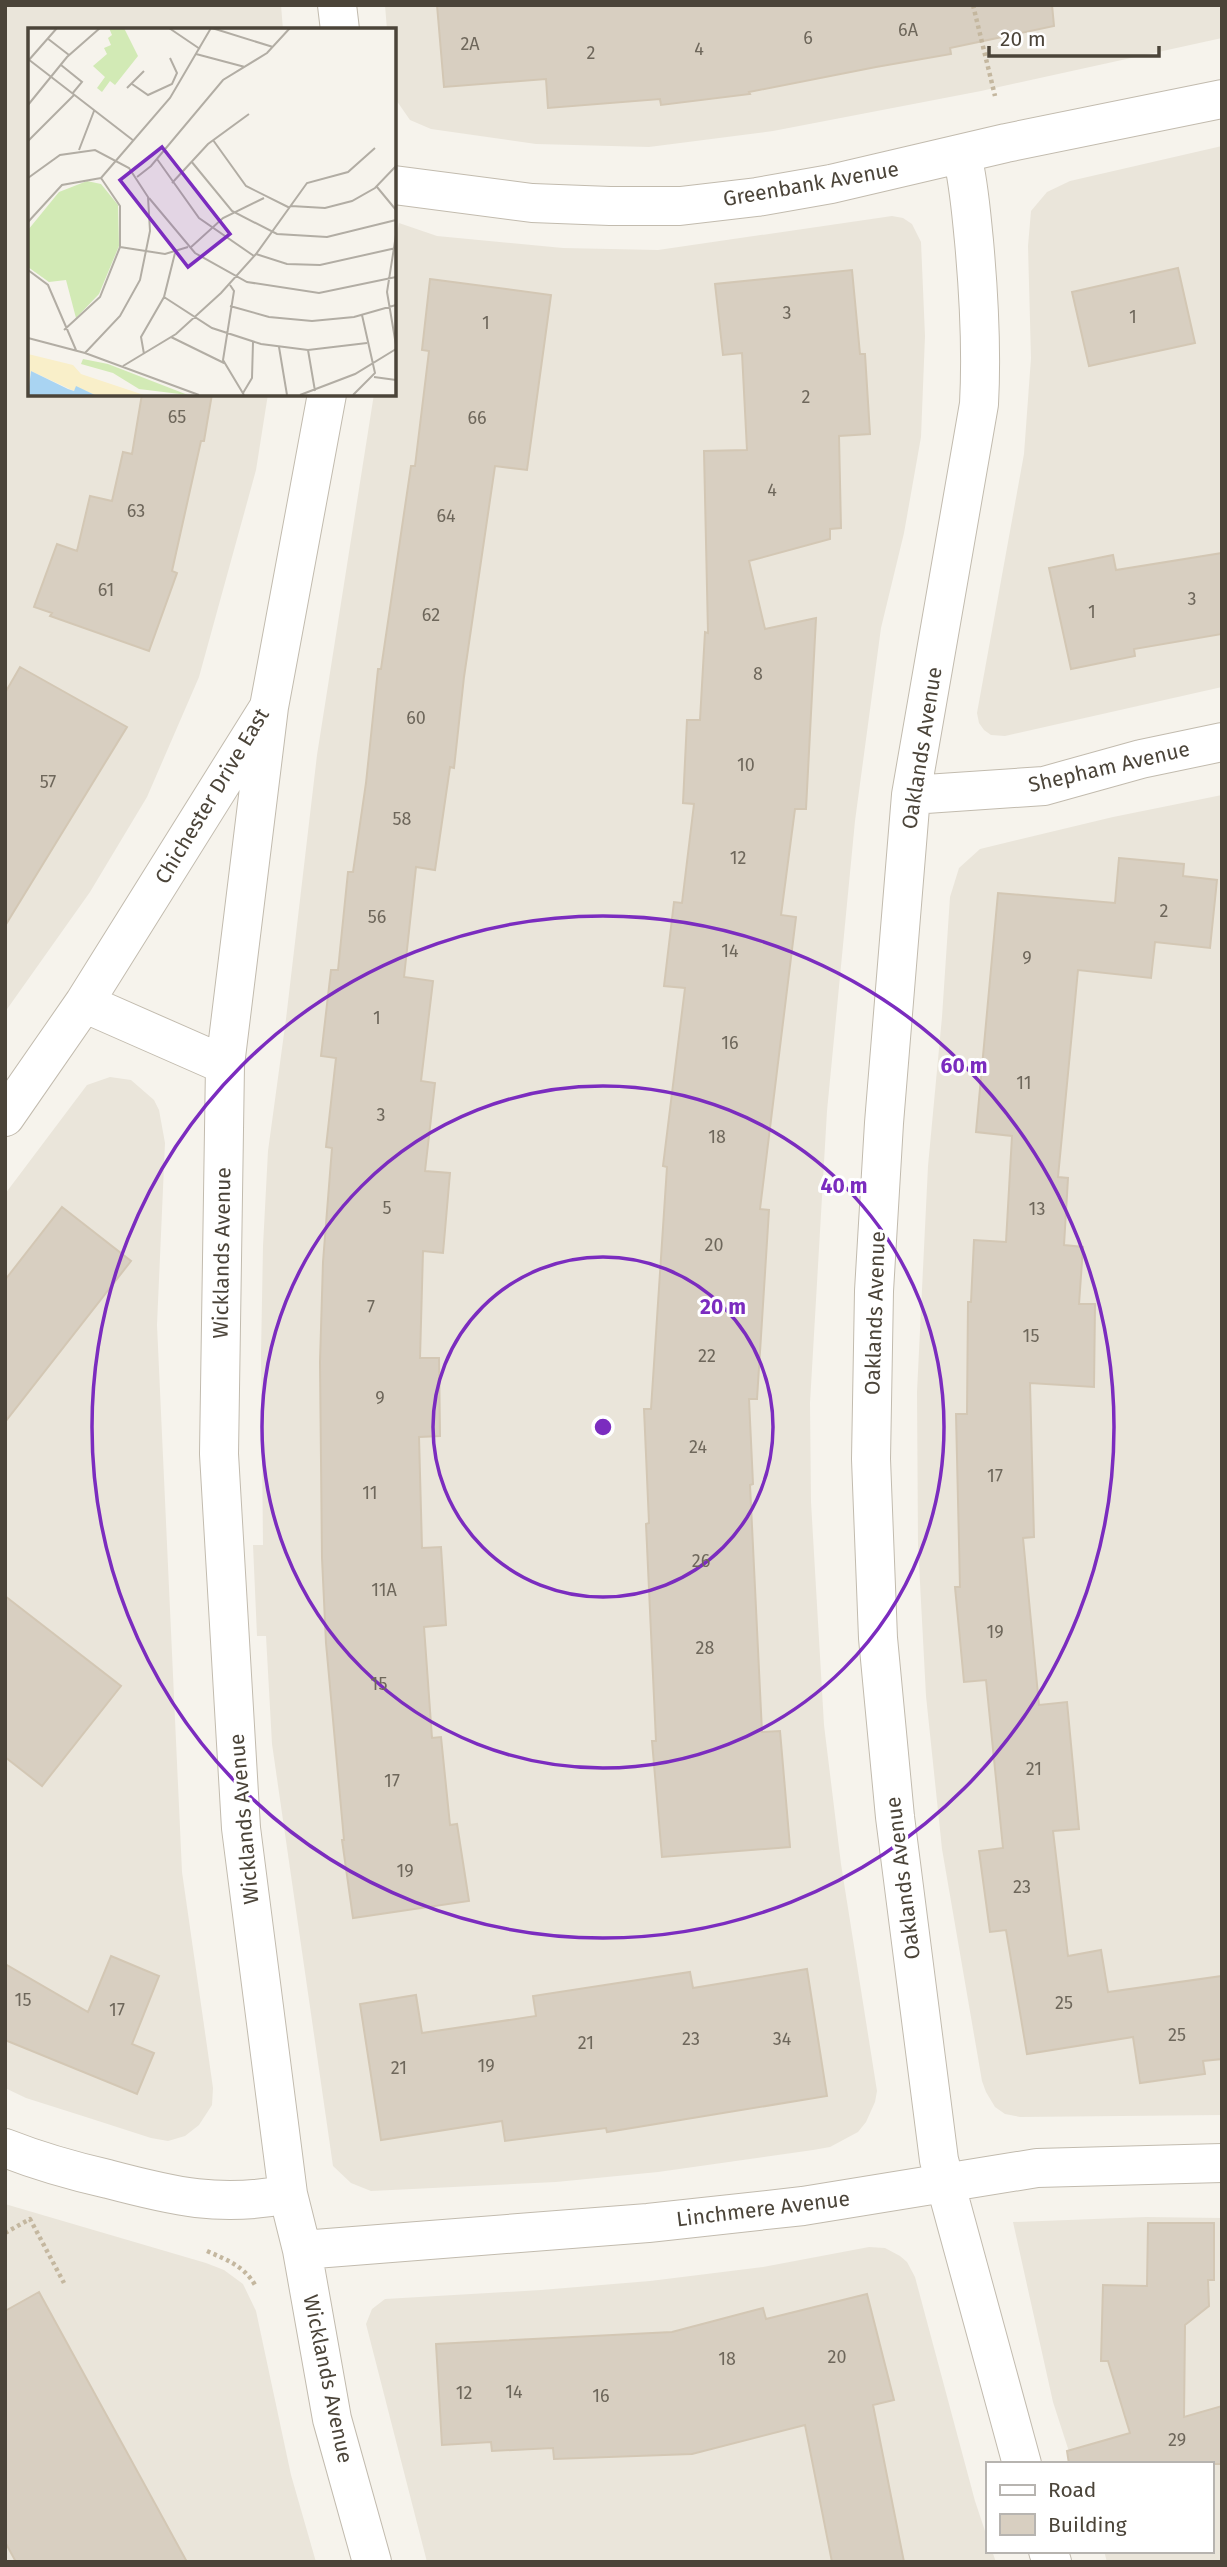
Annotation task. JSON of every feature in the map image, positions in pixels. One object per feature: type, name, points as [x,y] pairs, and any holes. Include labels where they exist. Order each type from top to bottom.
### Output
[{"type":"street","points":[[337,5],[340,28]]},
{"type":"street","name":"Greenbank Avenue","points":[[396,185],[532,203],[680,206],[757,197],[1222,99]]},
{"type":"street","name":"Oaklands Avenue","points":[[962,155],[968,179],[980,303],[982,355],[979,404],[911,795],[881,1174],[874,1291],[871,1459],[878,1638],[895,1817],[939,2160],[1021,2462]]},
{"type":"street","name":"Chichester Drive East","points":[[5,1117],[84,1003],[269,707],[327,396]]},
{"type":"street","name":"Wicklands Avenue","points":[[269,707],[225,1065],[219,1454],[241,1828],[288,2194],[302,2250],[332,2419],[372,2562]]},
{"type":"street","name":"Shepham Avenue","points":[[911,795],[1044,786],[1141,759],[1222,742]]},
{"type":"street","points":[[84,1003],[225,1065]]},
{"type":"street","points":[[5,2148],[79,2172],[189,2199],[257,2200],[288,2194]]},
{"type":"street","name":"Linchmere Avenue","points":[[302,2250],[648,2223],[803,2206],[1037,2168],[1222,2163]]},
{"type":"path","points":[[973,5],[1006,144]]},
{"type":"path","points":[[5,2233],[30,2220],[64,2283]]},
{"type":"path","points":[[206,2251],[234,2263],[246,2272],[260,2295]]},
{"type":"shaded area","points":[[5,5],[281,5],[283,28],[28,28],[28,396],[268,396],[256,470],[199,677],[147,797],[90,892],[5,1012]]},
{"type":"shaded area","points":[[385,5],[1222,5],[1222,38],[981,91],[773,131],[649,147],[536,144],[431,129],[410,120],[396,100],[396,28],[387,28]]},
{"type":"shaded area","points":[[1222,146],[1222,687],[1005,736],[991,735],[979,723],[977,713],[1024,454],[1031,358],[1028,246],[1031,211],[1047,192],[1070,181]]},
{"type":"shaded area","points":[[892,216],[903,218],[912,224],[921,242],[925,336],[921,437],[904,533],[881,628],[855,821],[827,1111],[810,1403],[811,1502],[824,1725],[841,1864],[877,2091],[866,2122],[858,2132],[830,2147],[658,2172],[556,2182],[371,2191],[351,2183],[333,2166],[272,1744],[266,1636],[257,1636],[253,1545],[263,1545],[261,1354],[268,1151],[317,755],[374,396],[396,396],[396,239],[399,223],[437,236],[563,248],[658,250]]},
{"type":"shaded area","points":[[1222,795],[1222,2115],[1020,2117],[1005,2114],[995,2107],[982,2081],[942,1849],[926,1696],[918,1545],[917,1392],[928,1166],[950,897],[959,868],[980,849],[1113,817]]},
{"type":"shaded area","points":[[110,1077],[131,1080],[154,1100],[159,1110],[165,1143],[157,1325],[182,1872],[213,2088],[212,2105],[199,2125],[185,2136],[168,2141],[26,2098],[5,2088],[5,1194],[87,1085]]},
{"type":"shaded area","points":[[5,2204],[206,2263],[224,2270],[243,2284],[256,2311],[291,2475],[316,2562],[5,2562]]},
{"type":"shaded area","points":[[1146,2217],[1222,2218],[1222,2562],[1107,2562],[1105,2553],[1213,2553],[1213,2462],[1072,2462],[1053,2402],[1013,2222]]},
{"type":"shaded area","points":[[869,2247],[885,2248],[907,2262],[915,2277],[986,2534],[986,2553],[993,2553],[996,2562],[427,2562],[366,2324],[372,2309],[385,2299],[650,2281],[763,2267]]},
{"type":"building","points":[[437,5],[1052,5],[1054,26],[950,48],[951,54],[749,92],[750,94],[661,105],[660,99],[548,108],[546,79],[444,87]]},
{"type":"building","points":[[1178,268],[1195,343],[1089,366],[1072,292]]},
{"type":"building","points":[[852,270],[860,354],[865,354],[870,434],[839,436],[841,528],[830,529],[830,539],[749,561],[765,629],[816,618],[806,809],[795,809],[781,915],[796,917],[760,1209],[769,1210],[757,1399],[749,1399],[753,1484],[750,1485],[762,1732],[780,1731],[790,1847],[662,1857],[652,1741],[656,1741],[646,1524],[649,1523],[644,1409],[651,1409],[667,1167],[663,1166],[685,988],[664,986],[674,902],[682,903],[694,804],[683,803],[687,720],[700,720],[705,632],[708,633],[704,451],[747,450],[742,353],[723,355],[715,284]]},
{"type":"building","points":[[430,279],[551,295],[527,470],[495,466],[464,677],[454,768],[450,767],[435,870],[416,867],[404,977],[433,981],[421,1081],[435,1083],[425,1171],[450,1173],[443,1253],[423,1251],[420,1358],[439,1358],[440,1436],[419,1437],[422,1548],[441,1547],[446,1625],[424,1627],[432,1738],[441,1737],[450,1825],[457,1824],[469,1901],[353,1918],[342,1840],[322,1558],[320,1362],[323,1262],[332,1148],[326,1147],[336,1058],[321,1056],[331,970],[338,970],[348,872],[353,872],[378,669],[381,669],[411,466],[415,466],[429,351],[422,350]]},
{"type":"building","points":[[142,396],[212,396],[204,441],[201,441],[172,571],[177,573],[149,651],[50,616],[52,613],[34,607],[57,544],[77,551],[90,496],[112,501],[123,452],[132,454]]},
{"type":"building","points":[[1222,553],[1222,634],[1134,649],[1135,656],[1071,669],[1049,568],[1113,555],[1116,570]]},
{"type":"building","points":[[20,667],[127,727],[5,926],[5,693]]},
{"type":"building","points":[[1119,858],[1184,864],[1183,876],[1217,880],[1210,948],[1155,942],[1151,978],[1078,970],[1058,1177],[1068,1178],[1064,1245],[1083,1247],[1079,1304],[1095,1304],[1094,1387],[1030,1383],[1034,1537],[1023,1538],[1039,1705],[1067,1702],[1079,1829],[1053,1831],[1068,1956],[1101,1950],[1108,1992],[1222,1976],[1222,2059],[1203,2061],[1205,2074],[1140,2083],[1133,2037],[1027,2054],[1006,1930],[990,1932],[979,1851],[1003,1848],[986,1680],[964,1682],[955,1587],[960,1587],[956,1414],[967,1414],[968,1302],[971,1302],[974,1240],[1006,1242],[1012,1136],[976,1132],[998,893],[1115,903]]},
{"type":"building","points":[[62,1207],[131,1261],[5,1422],[5,1280]]},
{"type":"building","points":[[5,1596],[121,1686],[42,1786],[5,1757]]},
{"type":"building","points":[[111,1956],[159,1976],[132,2044],[154,2053],[137,2094],[5,2040],[5,1964],[88,2012]]},
{"type":"building","points":[[807,1969],[827,2096],[607,2132],[606,2128],[505,2141],[502,2121],[381,2140],[360,2004],[416,1995],[422,2033],[536,2016],[533,1996],[690,1972],[693,1988]]},
{"type":"building","points":[[1148,2223],[1214,2223],[1214,2280],[1208,2280],[1209,2306],[1185,2325],[1184,2417],[1222,2406],[1222,2464],[1069,2462],[1067,2451],[1130,2433],[1108,2361],[1101,2361],[1103,2285],[1147,2286]]},
{"type":"building","points":[[39,2292],[187,2562],[16,2562],[5,2542],[5,2311]]},
{"type":"building","points":[[867,2294],[894,2400],[873,2405],[904,2562],[832,2562],[805,2425],[692,2454],[554,2459],[553,2448],[492,2451],[491,2442],[442,2445],[436,2344],[672,2332],[763,2308],[766,2319]]}]
